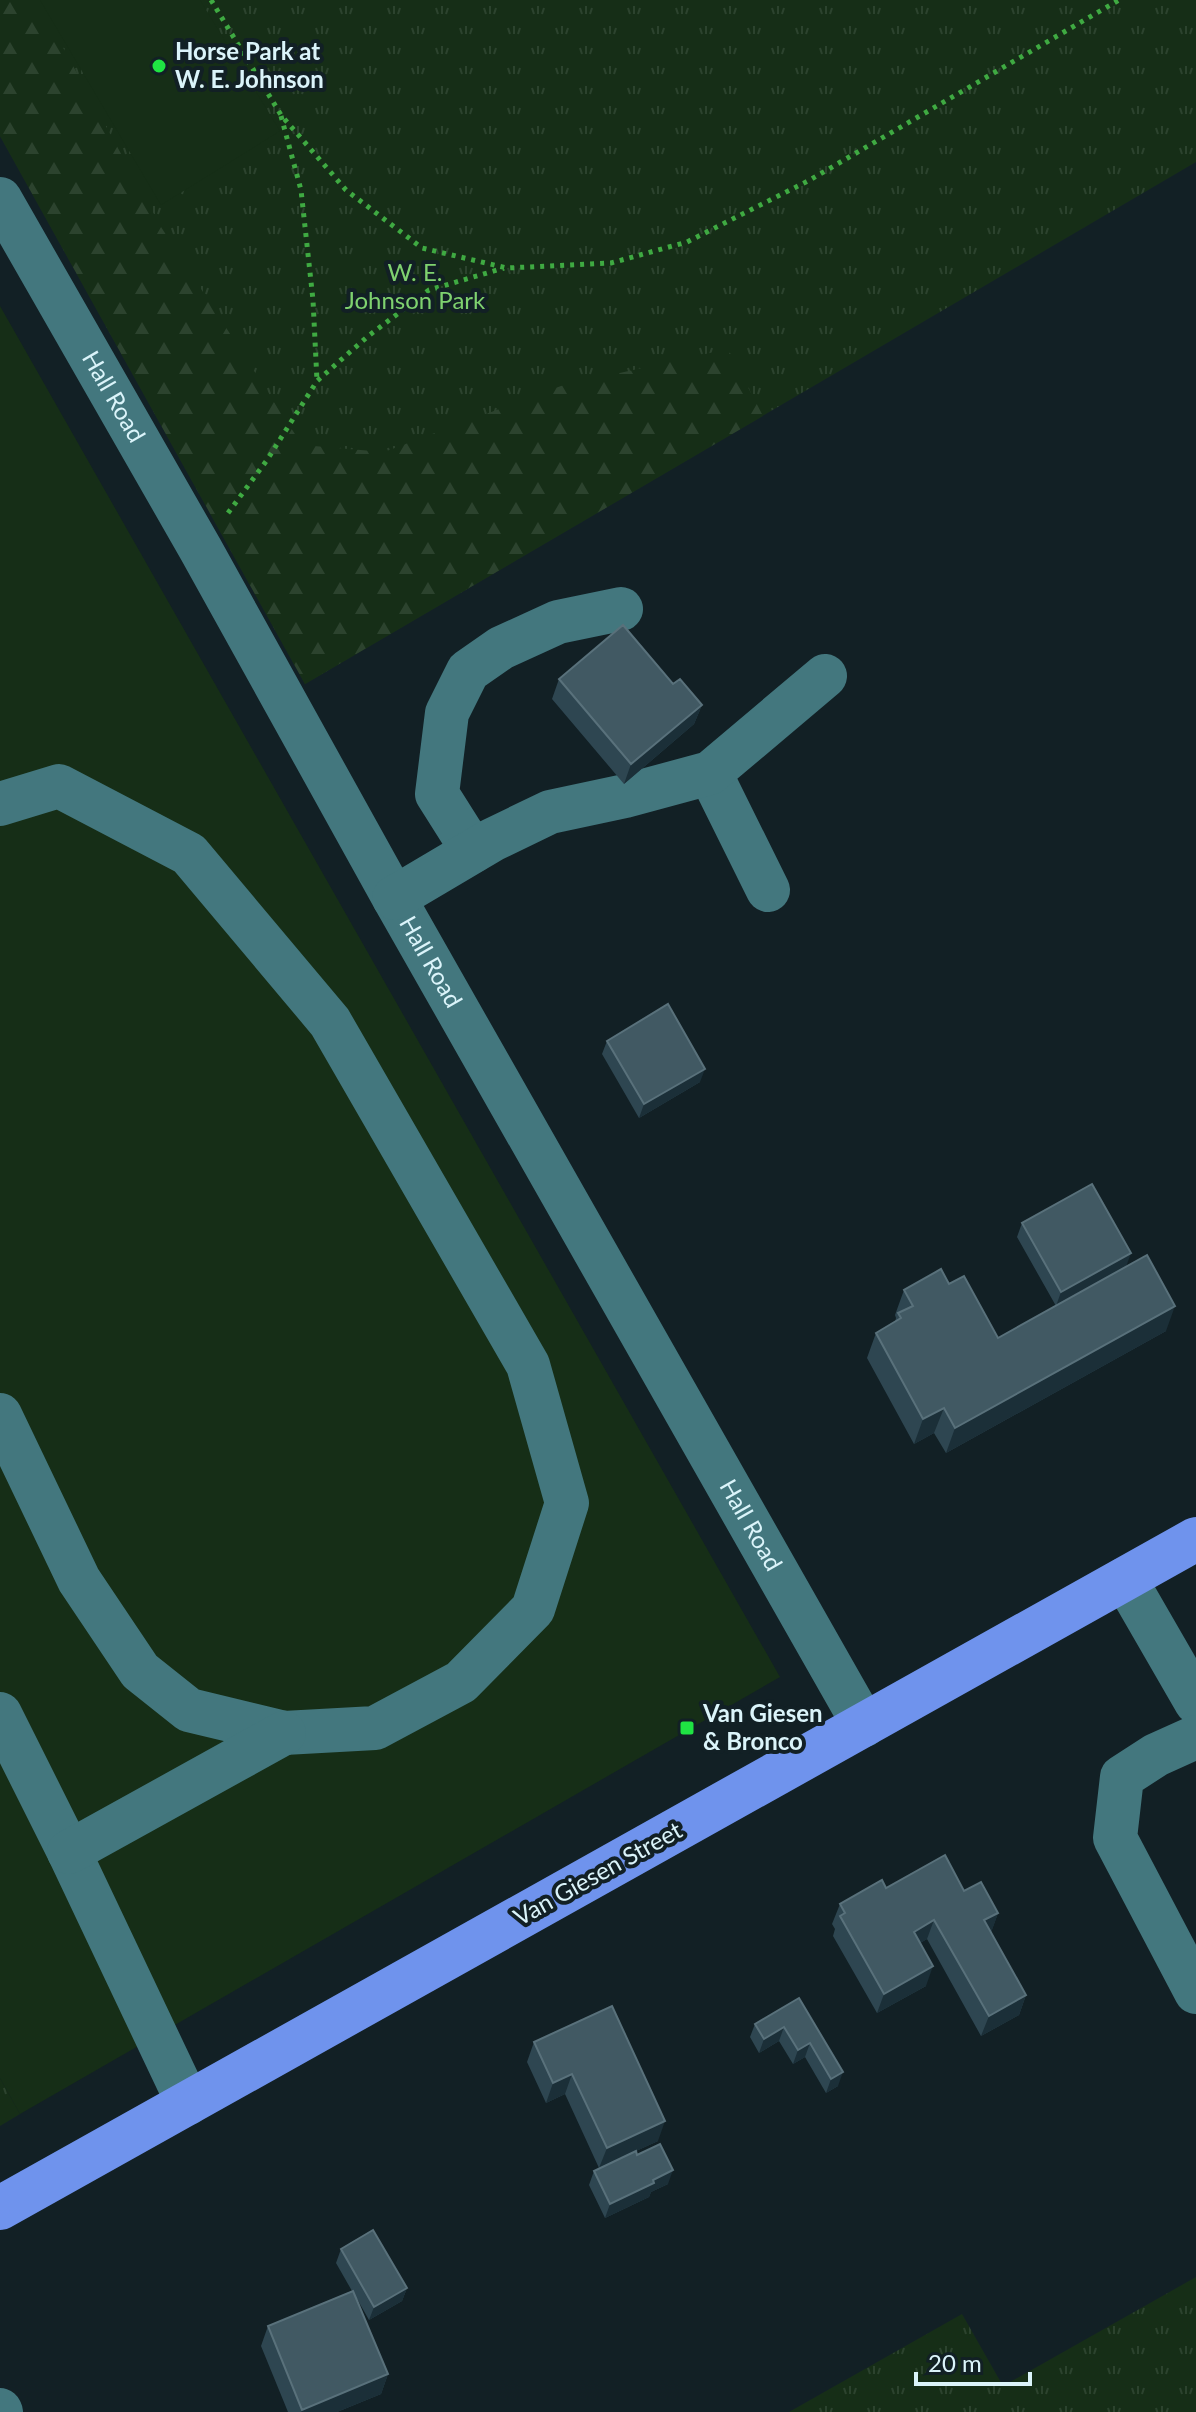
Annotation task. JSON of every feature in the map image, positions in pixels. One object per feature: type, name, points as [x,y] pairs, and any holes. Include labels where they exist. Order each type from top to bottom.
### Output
[{"type":"main road","name":"Van Giesen Street","points":[[0,2208],[1196,1539]]},
{"type":"street","name":"Hall Road","points":[[0,199],[864,1725]]},
{"type":"street","points":[[473,851],[437,794],[447,713],[468,671],[501,648],[558,622],[621,609]]},
{"type":"street","points":[[394,898],[473,851],[550,812],[710,773],[825,676]]},
{"type":"street","points":[[710,773],[768,890]]},
{"type":"street","points":[[0,804],[59,786],[189,854],[330,1022],[528,1365],[567,1503],[533,1609],[461,1682],[375,1728],[284,1733],[189,1710],[140,1671],[79,1580],[0,1415]]},
{"type":"street","points":[[1125,1579],[1196,1702]]},
{"type":"street","points":[[0,1714],[188,2103]]},
{"type":"street","points":[[69,1852],[284,1733]]},
{"type":"street","points":[[1196,1737],[1156,1755],[1122,1777],[1115,1838],[1196,1992]]},
{"type":"path","points":[[211,0],[281,115],[346,190],[422,248],[507,268]]},
{"type":"path","points":[[201,550],[267,460],[317,381],[367,337],[429,290],[507,268],[611,263],[687,242],[808,181],[1119,0]]},
{"type":"path","points":[[281,115],[301,190],[313,300],[317,381]]},
{"type":"green space","name":"W. E. Johnson Park","points":[[0,0],[1196,0],[1196,162],[305,684],[0,136]]},
{"type":"green space","points":[[0,0],[37,0],[161,227],[302,445],[384,452],[561,386],[728,349],[763,416],[305,684],[0,136]]},
{"type":"green space","name":"Horse Park at W. E. Johnson","points":[[40,0],[200,0],[280,131],[161,205]]},
{"type":"green space","points":[[0,306],[780,1677],[20,2114],[0,2078]]},
{"type":"green space","points":[[0,2078],[20,2114],[0,2126]]},
{"type":"green space","points":[[1196,2277],[1196,2412],[789,2412],[962,2314],[1003,2386]]},
{"type":"building","points":[[623,625],[673,684],[680,679],[702,705],[631,764],[559,679]]},
{"type":"building","points":[[668,1004],[705,1069],[644,1104],[607,1041]]},
{"type":"building","points":[[1092,1184],[1131,1253],[1061,1292],[1022,1223]]},
{"type":"building","points":[[1147,1255],[1175,1306],[955,1428],[944,1408],[923,1419],[876,1333],[901,1318],[898,1313],[913,1306],[904,1290],[941,1269],[949,1284],[964,1276],[998,1338]]},
{"type":"building","points":[[945,1855],[964,1891],[981,1882],[998,1913],[984,1920],[1026,1995],[989,2016],[934,1920],[914,1932],[933,1966],[884,1994],[840,1916],[845,1913],[840,1904],[882,1880],[886,1888]]},
{"type":"building","points":[[799,1998],[843,2072],[831,2079],[810,2043],[798,2050],[784,2027],[764,2039],[755,2024]]},
{"type":"building","points":[[612,2006],[665,2121],[607,2148],[572,2074],[553,2083],[534,2042]]},
{"type":"building","points":[[660,2144],[673,2170],[653,2180],[654,2183],[610,2204],[594,2171],[636,2151],[637,2155]]},
{"type":"building","points":[[373,2230],[407,2288],[374,2307],[341,2249]]},
{"type":"building","points":[[353,2291],[388,2374],[302,2410],[268,2326]]},
{"type":"place","name":"Horse Park at W. E. Johnson","points":[[159,66]]},
{"type":"place","name":"Van Giesen & Bronco","points":[[687,1728]]}]
